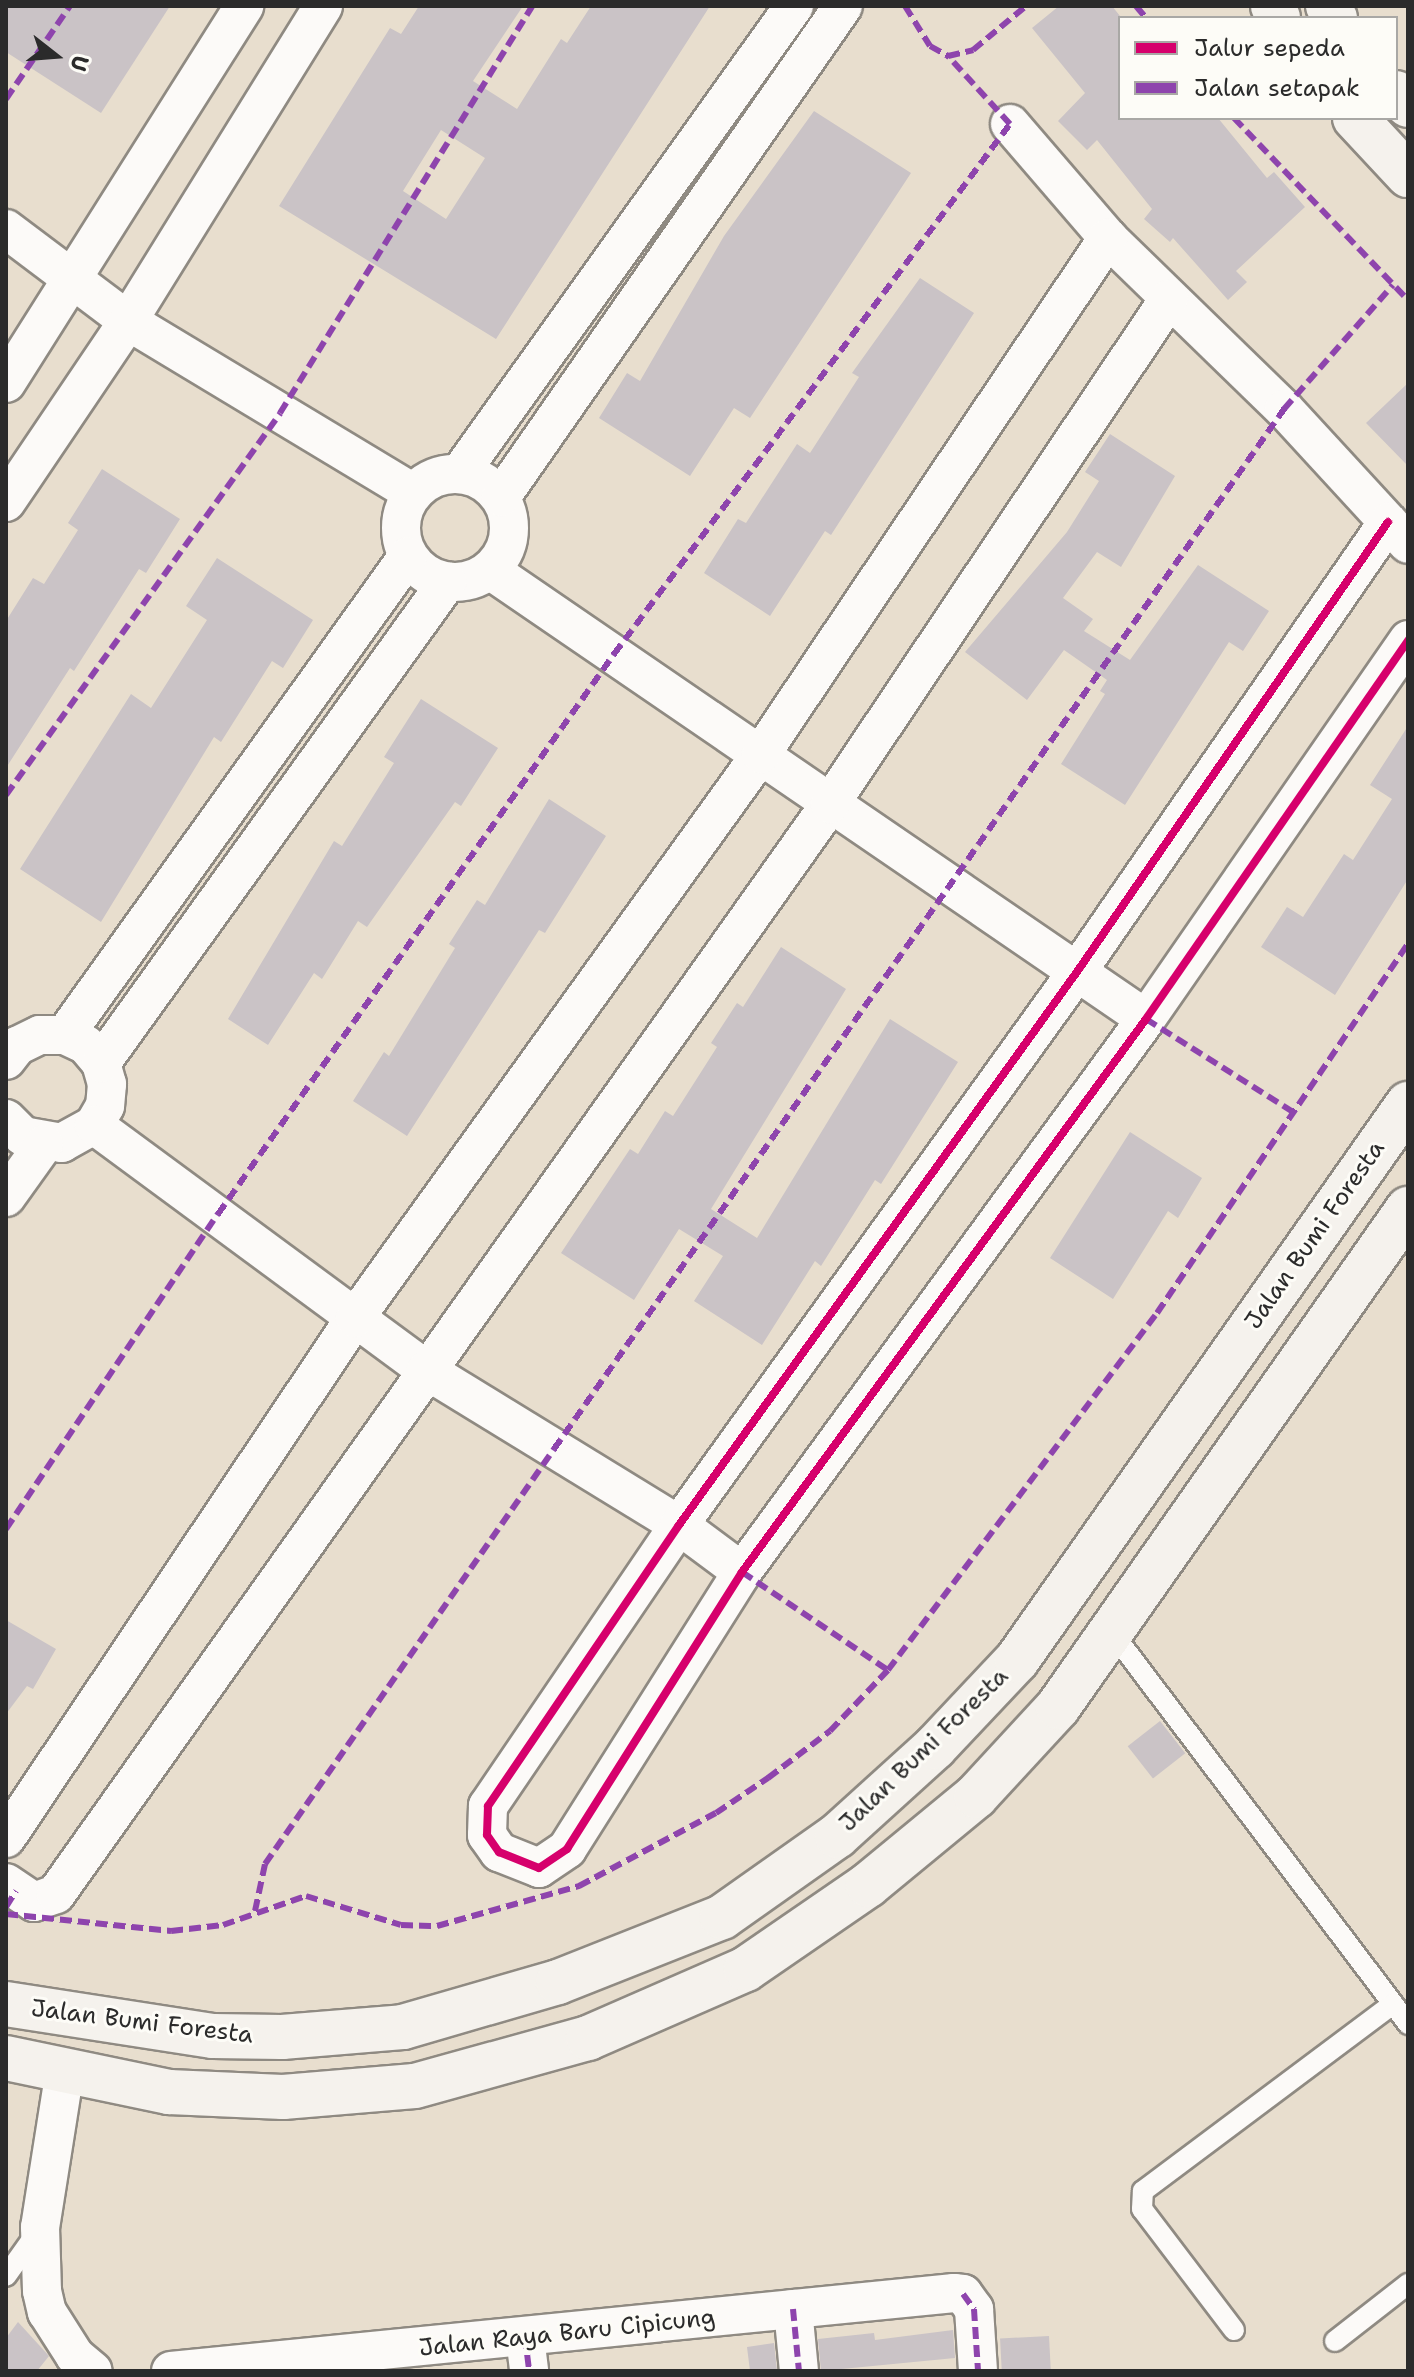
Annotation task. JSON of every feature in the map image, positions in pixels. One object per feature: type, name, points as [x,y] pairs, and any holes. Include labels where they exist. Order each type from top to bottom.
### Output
[{"type":"main road","points":[[1357,120],[1408,175]]},
{"type":"main road","name":"Jalan Bumi Foresta","points":[[6,2004],[213,2036],[282,2037],[403,2027],[558,1982],[722,1917],[837,1836],[935,1747],[1017,1660],[1408,1104]]},
{"type":"main road","points":[[6,2058],[169,2092],[283,2097],[415,2086],[588,2038],[746,1969],[868,1885],[976,1796],[1058,1707],[1408,1209]]},
{"type":"street","points":[[6,383],[74,280],[244,6]]},
{"type":"street","points":[[6,502],[128,321],[323,6]]},
{"type":"street","points":[[460,473],[794,6]]},
{"type":"street","points":[[501,497],[843,6]]},
{"type":"street","points":[[1010,124],[1108,238],[1284,409],[1398,533],[1079,969],[679,1525],[488,1806],[487,1835],[499,1852],[539,1868],[567,1849],[742,1572],[1146,1019],[1408,640]]},
{"type":"street","points":[[6,229],[128,321],[413,493]]},
{"type":"street","points":[[6,1838],[355,1318],[761,754],[1108,238]]},
{"type":"street","points":[[6,1883],[34,1902],[56,1894],[830,804],[1169,299]]},
{"type":"street","points":[[460,473],[490,485],[501,497],[509,522],[505,548],[490,570],[470,581],[447,582],[425,574],[408,556],[401,534],[403,511],[413,493],[428,480],[460,473]]},
{"type":"street","points":[[65,1035],[408,556]]},
{"type":"street","points":[[490,570],[830,804],[1079,969],[1146,1019]]},
{"type":"street","points":[[101,1063],[447,582]]},
{"type":"street","points":[[6,1060],[17,1046],[40,1035],[65,1035],[86,1045],[101,1063],[106,1095],[94,1125],[79,1137],[44,1144],[23,1136],[6,1121]]},
{"type":"street","points":[[94,1125],[426,1370],[679,1525],[742,1572]]},
{"type":"street","points":[[6,1197],[44,1144]]},
{"type":"street","points":[[65,2070],[40,2227],[47,2312],[77,2366]]},
{"type":"street","name":"Jalan Raya Baru Cipicung","points":[[171,2371],[527,2354],[793,2309],[963,2294],[974,2309],[978,2371]]},
{"type":"street","points":[[793,2309],[799,2371]]},
{"type":"lane","points":[[1111,1631],[1408,2024]]},
{"type":"lane","points":[[1234,2330],[1142,2209],[1143,2191],[1393,2004]]},
{"type":"lane","points":[[6,2276],[40,2227]]},
{"type":"lane","points":[[1335,2341],[1408,2284]]},
{"type":"building","points":[[6,6],[170,6],[101,113],[6,52]]},
{"type":"building","points":[[419,6],[523,6],[473,81],[517,109],[561,39],[567,43],[591,6],[710,6],[496,339],[279,206],[390,28],[401,34]],"holes":[[[441,130],[485,158],[446,219],[403,191]]]},
{"type":"building","points":[[1059,6],[1112,6],[1120,16],[1118,120],[1220,120],[1267,178],[1274,172],[1305,207],[1236,271],[1247,282],[1228,300],[1173,238],[1170,242],[1144,219],[1152,209],[1097,140],[1087,150],[1058,121],[1085,93],[1032,28]]},
{"type":"building","points":[[814,111],[911,173],[750,418],[734,408],[690,476],[599,418],[627,373],[640,381],[724,236]]},
{"type":"building","points":[[920,278],[974,313],[831,535],[825,531],[770,616],[704,573],[738,519],[746,523],[797,444],[810,453],[859,377],[852,373]]},
{"type":"building","points":[[1408,383],[1408,466],[1366,423]]},
{"type":"building","points":[[1110,434],[1175,476],[1121,567],[1097,552],[1063,598],[1093,619],[1084,631],[1130,660],[1198,565],[1269,611],[1243,651],[1229,642],[1125,805],[1061,764],[1105,694],[1100,691],[1107,680],[1064,650],[1027,700],[965,652],[1067,532],[1099,481],[1085,472]]},
{"type":"building","points":[[102,469],[180,519],[146,573],[139,569],[74,671],[70,668],[6,768],[6,621],[33,578],[44,584],[78,530],[68,523]]},
{"type":"building","points":[[217,558],[313,620],[283,668],[272,661],[221,742],[214,737],[101,922],[20,869],[131,694],[151,708],[207,620],[186,606]]},
{"type":"building","points":[[421,699],[498,748],[461,806],[455,802],[367,927],[358,921],[322,979],[314,973],[268,1045],[228,1019],[334,841],[342,846],[394,763],[384,757]]},
{"type":"building","points":[[1408,726],[1408,879],[1335,995],[1261,947],[1287,907],[1303,917],[1344,854],[1353,860],[1392,799],[1370,785]]},
{"type":"building","points":[[549,799],[606,836],[545,933],[539,930],[407,1136],[353,1101],[384,1052],[389,1056],[455,948],[449,944],[477,900],[485,905]]},
{"type":"building","points":[[781,947],[846,989],[711,1209],[757,1238],[890,1019],[958,1062],[881,1184],[875,1180],[821,1266],[815,1261],[762,1345],[694,1301],[723,1256],[679,1229],[634,1300],[561,1253],[630,1149],[638,1154],[665,1111],[673,1116],[717,1047],[711,1043],[737,1003],[743,1007]]},
{"type":"building","points":[[1130,1132],[1202,1178],[1178,1218],[1168,1211],[1113,1299],[1050,1258]]},
{"type":"building","points":[[6,1620],[56,1649],[33,1689],[27,1686],[6,1714]]},
{"type":"building","points":[[1160,1721],[1185,1753],[1153,1779],[1128,1746]]},
{"type":"building","points":[[18,2322],[49,2356],[37,2371],[6,2371],[6,2338]]},
{"type":"building","points":[[953,2330],[955,2358],[821,2371],[818,2339],[874,2333],[875,2340]]},
{"type":"building","points":[[1049,2336],[1051,2371],[1002,2371],[1000,2339]]},
{"type":"building","points":[[774,2343],[777,2371],[750,2371],[747,2347]]},
{"type":"marked path","points":[[6,99],[70,6]]},
{"type":"marked path","points":[[6,795],[280,413],[532,6]]},
{"type":"marked path","points":[[905,6],[930,46],[948,56],[973,50],[1026,6]]},
{"type":"marked path","points":[[1136,6],[1144,16]]},
{"type":"marked path","points":[[6,1529],[218,1214],[614,654],[1010,124],[948,56]]},
{"type":"marked path","points":[[1236,120],[1408,300]]},
{"type":"marked path","points":[[255,1911],[265,1864],[554,1449],[1284,409],[1393,285]]},
{"type":"marked path","points":[[6,1914],[171,1931],[223,1925],[306,1896],[401,1925],[437,1926],[579,1886],[716,1813],[768,1778],[830,1731],[888,1670],[1157,1313],[1408,944]]},
{"type":"marked path","points":[[1146,1019],[1293,1112]]},
{"type":"marked path","points":[[742,1572],[888,1670]]},
{"type":"marked path","points":[[6,1907],[16,1891]]},
{"type":"marked path","points":[[963,2294],[974,2309],[978,2371]]},
{"type":"marked path","points":[[793,2309],[799,2371]]},
{"type":"marked path","points":[[525,2337],[529,2371]]},
{"type":"cycle path","points":[[1388,522],[1079,969],[679,1525],[488,1806],[487,1835],[499,1852],[539,1868],[567,1849],[742,1572],[1146,1019],[1408,640]]}]
